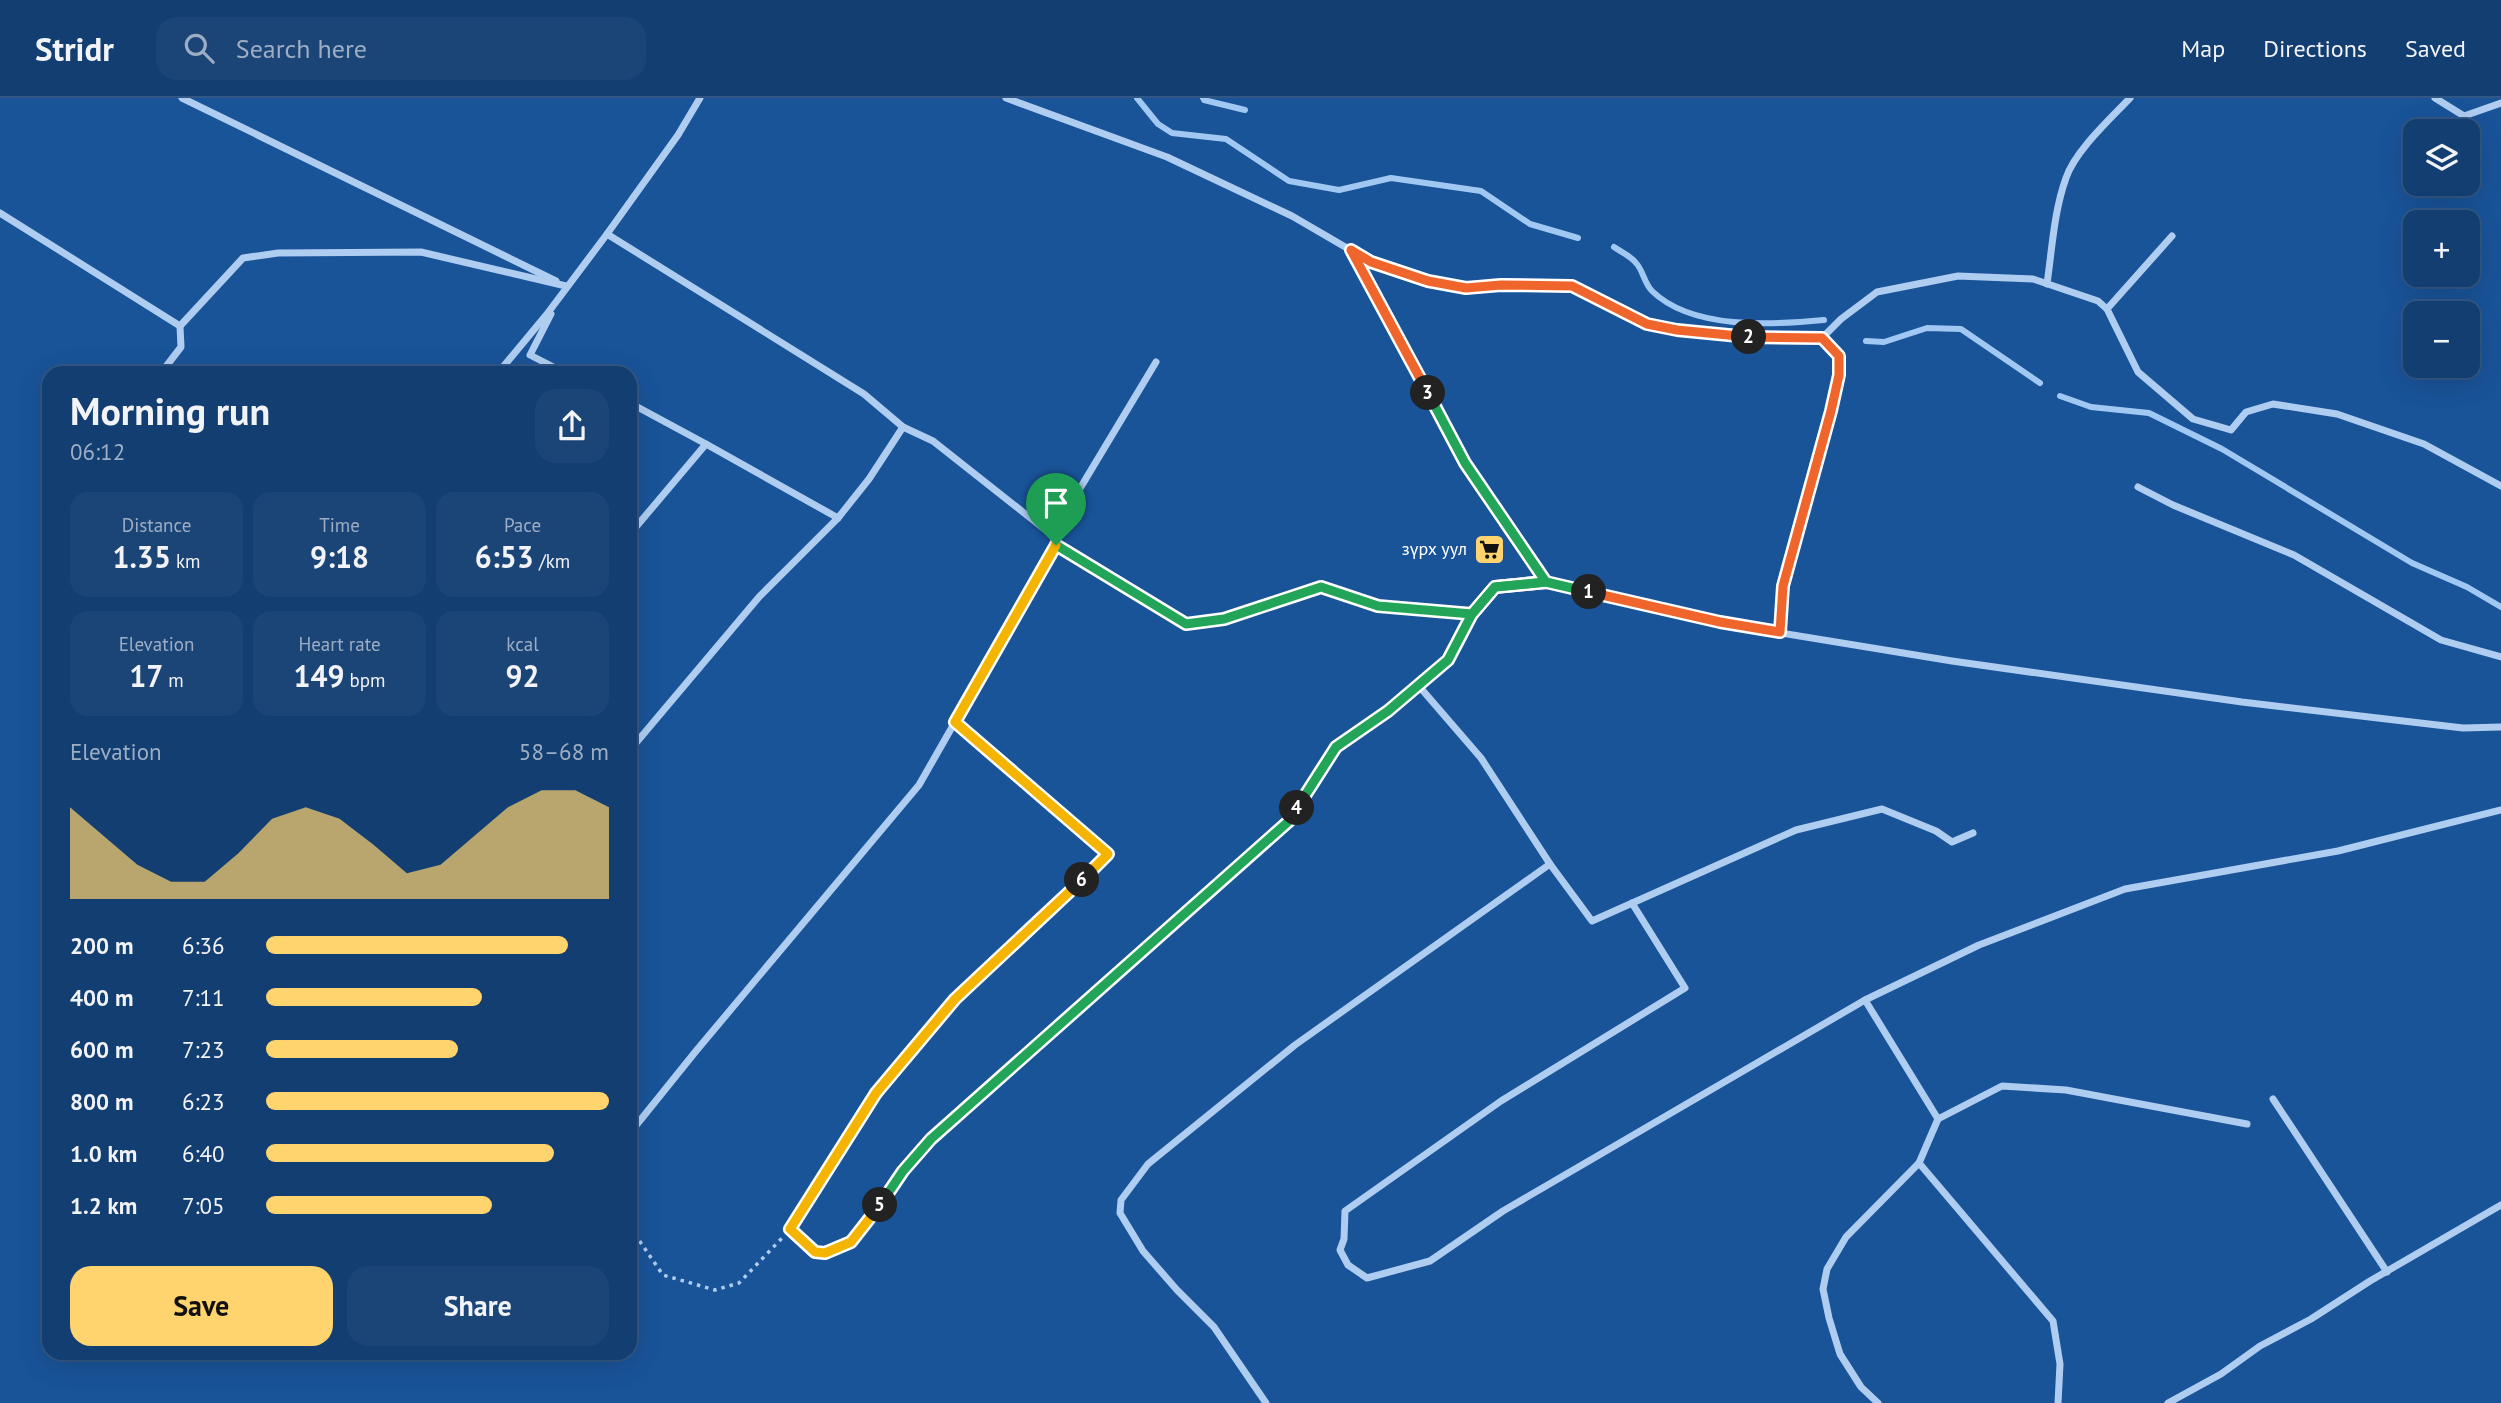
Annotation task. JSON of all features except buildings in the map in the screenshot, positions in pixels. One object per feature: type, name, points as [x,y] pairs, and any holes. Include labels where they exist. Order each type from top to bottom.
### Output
[{"type":"street","points":[[182,98],[566,286]]},
{"type":"street","points":[[504,366],[547,314],[607,233],[678,135],[700,98]]},
{"type":"street","points":[[1006,98],[1167,158],[1292,216],[1371,262],[1428,281],[1466,288],[1501,285],[1572,286],[1647,324],[1739,337],[1822,338],[1841,319],[1877,292],[1958,276],[2033,279],[2098,301],[2107,309],[2138,372],[2193,419],[2231,430],[2246,412],[2273,404],[2337,414],[2424,444],[2501,486]]},
{"type":"street","points":[[2047,284],[2057,212],[2067,175],[2094,136],[2130,98]]},
{"type":"street","points":[[2435,98],[2464,116],[2501,103]]},
{"type":"street","points":[[0,213],[180,326]]},
{"type":"street","points":[[607,233],[864,394],[903,427],[933,441],[1052,535],[1056,545],[1186,624],[1224,619],[1321,587],[1378,606],[1472,614]]},
{"type":"street","points":[[2107,309],[2172,236]]},
{"type":"street","points":[[1351,250],[1465,463],[1546,582]]},
{"type":"street","points":[[166,366],[181,347],[180,326],[243,258],[278,253],[421,252],[566,286]]},
{"type":"street","points":[[551,366],[530,355],[566,286]]},
{"type":"street","points":[[1780,632],[1783,586],[1839,375],[1839,356],[1822,338]]},
{"type":"street","points":[[1052,535],[1156,362]]},
{"type":"street","points":[[637,407],[838,518]]},
{"type":"street","points":[[637,742],[759,597],[838,518],[869,479],[903,427]]},
{"type":"street","points":[[637,526],[706,444]]},
{"type":"street","points":[[2137,487],[2173,505],[2294,555],[2441,640],[2501,657]]},
{"type":"street","points":[[637,1124],[919,785],[1056,545]]},
{"type":"street","points":[[955,722],[1108,854],[955,999],[876,1093],[790,1229],[815,1252],[825,1253],[851,1242],[903,1171],[931,1139],[1289,821],[1336,747],[1388,711],[1448,660],[1472,614],[1495,587],[1546,582],[1720,622],[1952,661],[2242,702],[2463,728],[2501,727]]},
{"type":"street","points":[[1418,685],[1481,758],[1550,864],[1592,921],[1796,830],[1882,809],[1936,831],[1952,842],[1973,833]]},
{"type":"street","points":[[1632,903],[1685,988],[1501,1101],[1345,1210],[1344,1239],[1340,1250],[1348,1265],[1367,1278],[1430,1261],[1503,1211],[1865,1000],[1979,945],[2125,889],[2338,851],[2501,810]]},
{"type":"street","points":[[1266,1403],[1213,1327],[1143,1251],[1120,1213],[1121,1200],[1148,1164],[1295,1045],[1550,864]]},
{"type":"street","points":[[1865,1000],[1938,1119]]},
{"type":"street","points":[[1878,1403],[1861,1387],[1840,1354],[1823,1289],[1827,1269],[1846,1237],[1919,1163],[1938,1119],[2002,1086],[2066,1090],[2247,1124]]},
{"type":"street","points":[[2273,1100],[2388,1272]]},
{"type":"street","points":[[1919,1163],[2053,1321],[2060,1364],[2058,1403]]},
{"type":"street","points":[[2168,1403],[2221,1374],[2260,1346],[2311,1319],[2501,1205]]},
{"type":"path","points":[[637,1237],[663,1275],[715,1290],[740,1283],[790,1229]]},
{"type":"waterway","points":[[1137,98],[1158,124],[1172,133],[1226,139],[1289,181],[1339,190],[1391,178],[1481,191],[1530,224],[1578,238]]},
{"type":"waterway","points":[[1203,98],[1245,110]]},
{"type":"waterway","points":[[1614,247],[1634,261],[1652,291],[1669,304],[1688,313],[1733,322],[1824,320]]},
{"type":"waterway","points":[[1866,341],[1884,342],[1927,328],[1961,329],[2040,383]]},
{"type":"waterway","points":[[2060,396],[2091,407],[2149,413],[2222,449],[2412,563],[2467,587],[2501,607]]},
{"type":"place","name":"зүрх уул","points":[[1490,549]]},
{"type":"route","points":[[1056,545],[955,722],[1108,854],[955,999],[876,1093],[790,1229],[815,1252],[825,1253],[851,1242],[903,1171],[931,1139],[1289,821],[1336,747],[1388,711],[1448,660],[1472,614],[1495,587],[1546,582],[1465,463],[1351,250],[1371,262],[1428,281],[1466,288],[1501,285],[1572,286],[1647,324],[1677,330],[1739,337],[1822,338],[1839,356],[1839,375],[1831,411],[1783,586],[1780,632],[1720,622],[1546,582],[1495,587],[1472,614],[1378,606],[1321,587],[1224,619],[1186,624],[1056,545]]}]
